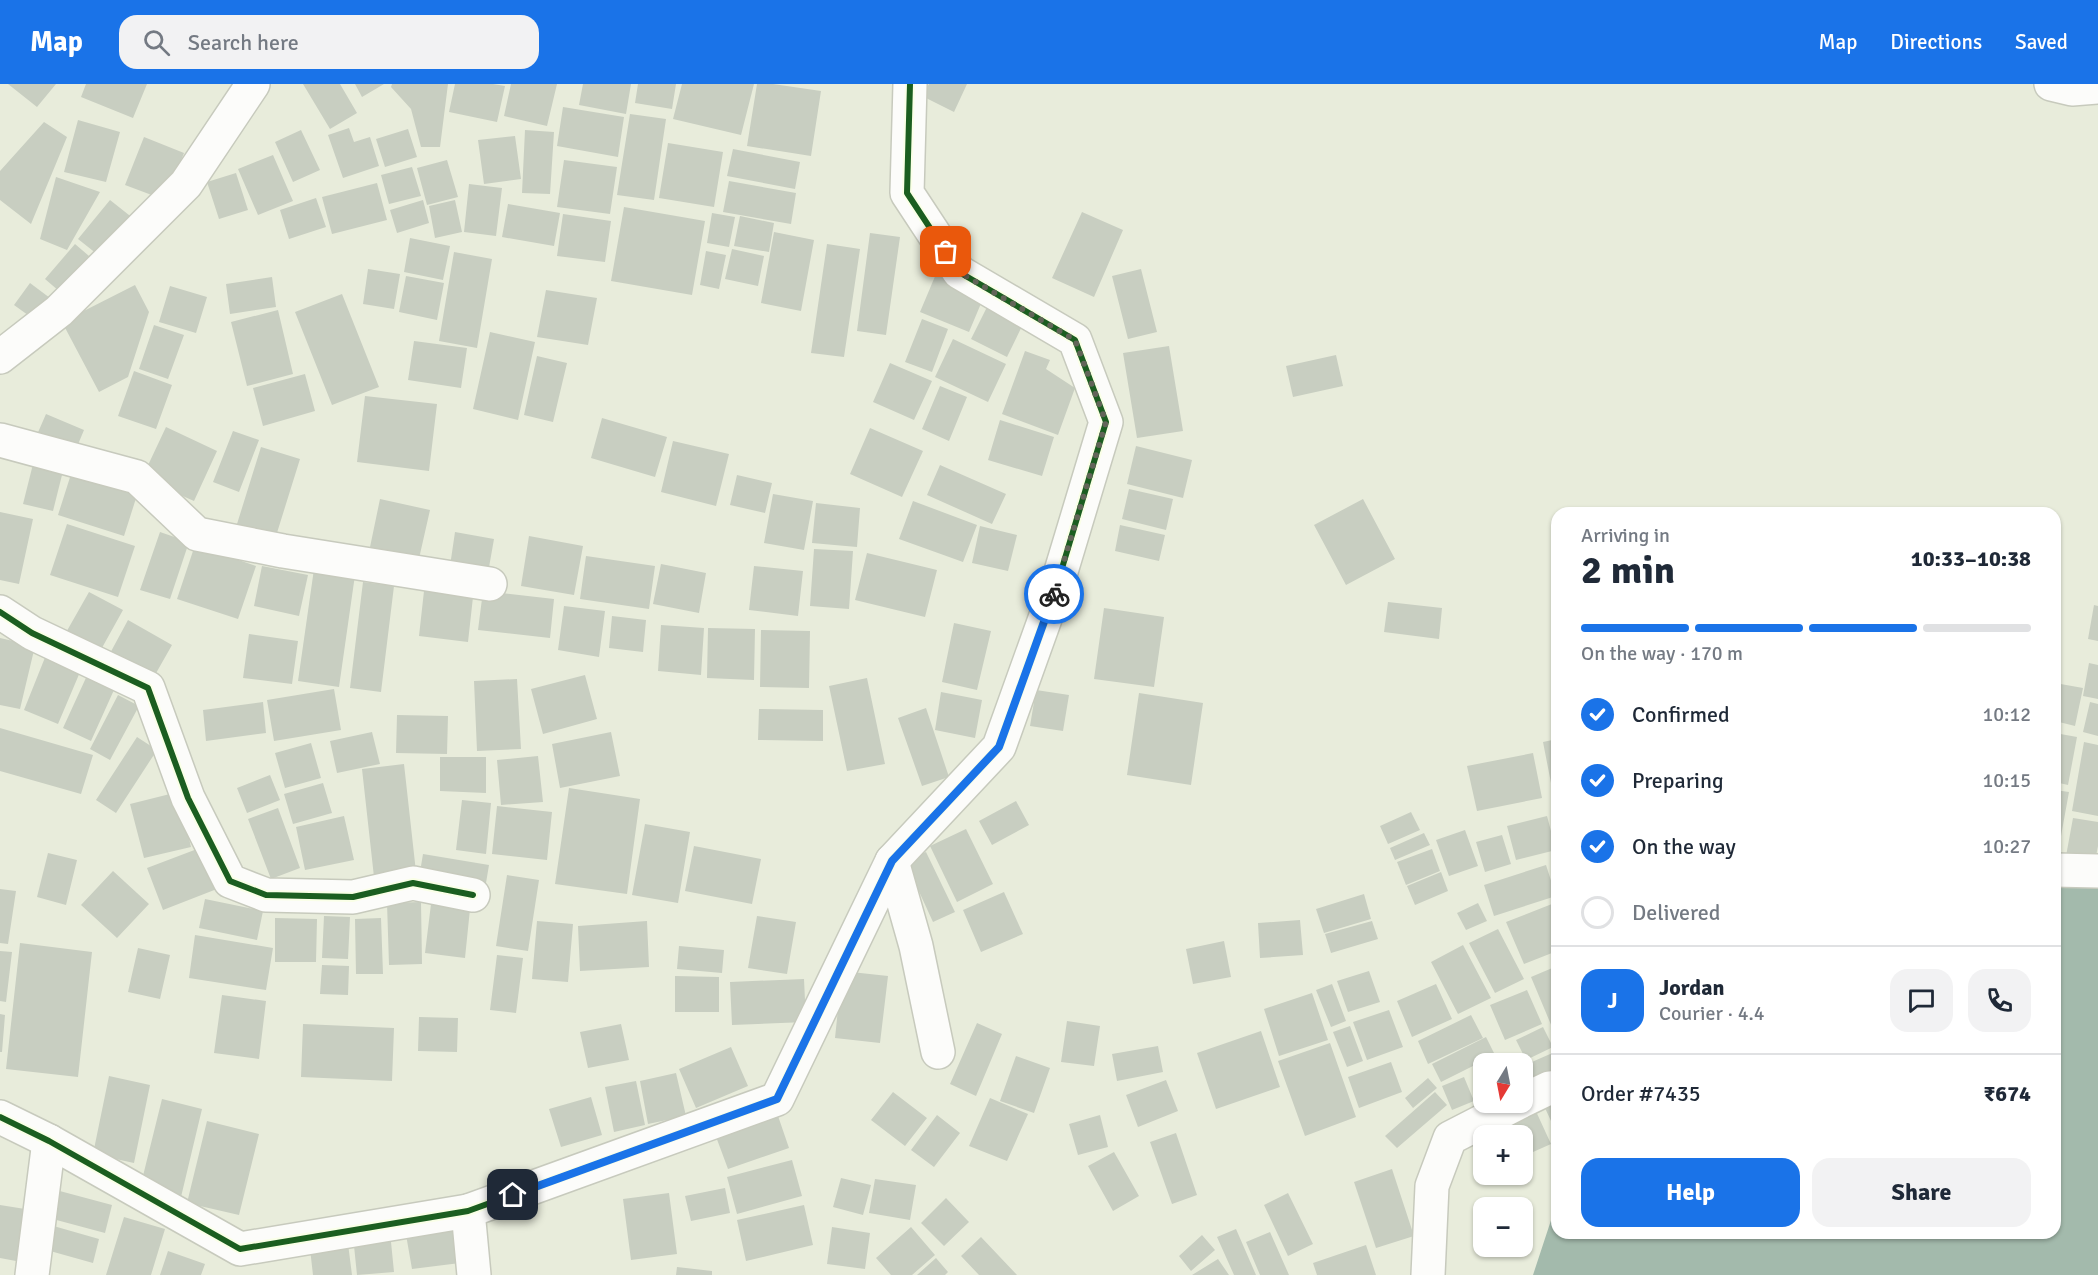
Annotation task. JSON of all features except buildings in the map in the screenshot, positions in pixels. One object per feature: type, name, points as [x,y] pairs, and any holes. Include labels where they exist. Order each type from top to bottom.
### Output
[{"type":"street","points":[[0,357],[59,311],[186,184],[253,84]]},
{"type":"street","points":[[0,1117],[49,1141],[240,1249],[468,1211],[777,1099],[892,861],[999,747],[1056,588],[1106,422],[1075,340],[959,272],[907,193],[910,84]]},
{"type":"street","points":[[2050,84],[2072,89],[2098,87]]},
{"type":"street","points":[[0,440],[137,477],[197,534],[283,551],[490,584]]},
{"type":"street","points":[[0,612],[32,633],[148,688],[188,798],[230,881],[266,895],[353,897],[413,883],[473,895]]},
{"type":"street","points":[[892,861],[916,946],[938,1052]]},
{"type":"street","points":[[2061,870],[2098,871]]},
{"type":"street","points":[[1533,1096],[1551,1088]]},
{"type":"street","points":[[1428,1275],[1432,1186],[1450,1138],[1499,1113]]},
{"type":"street","points":[[32,1275],[49,1141]]},
{"type":"street","points":[[468,1211],[474,1275]]},
{"type":"shaded area","points":[[2098,884],[2098,1275],[1533,1275],[1551,1220],[1551,1239],[2061,1239],[2061,887]]},
{"type":"cycle path","points":[[0,1117],[49,1141],[240,1249],[468,1211],[777,1099],[892,861],[999,747],[1056,588],[1106,422],[1075,340],[959,272],[907,193],[910,84]]},
{"type":"cycle path","points":[[0,612],[32,633],[148,688],[188,798],[230,881],[266,895],[353,897],[413,883],[473,895]]},
{"type":"way so far","points":[[946,252],[959,272],[1075,340],[1106,422],[1054,594]]},
{"type":"route","points":[[513,1195],[777,1099],[892,861],[999,747],[1054,594]]}]
